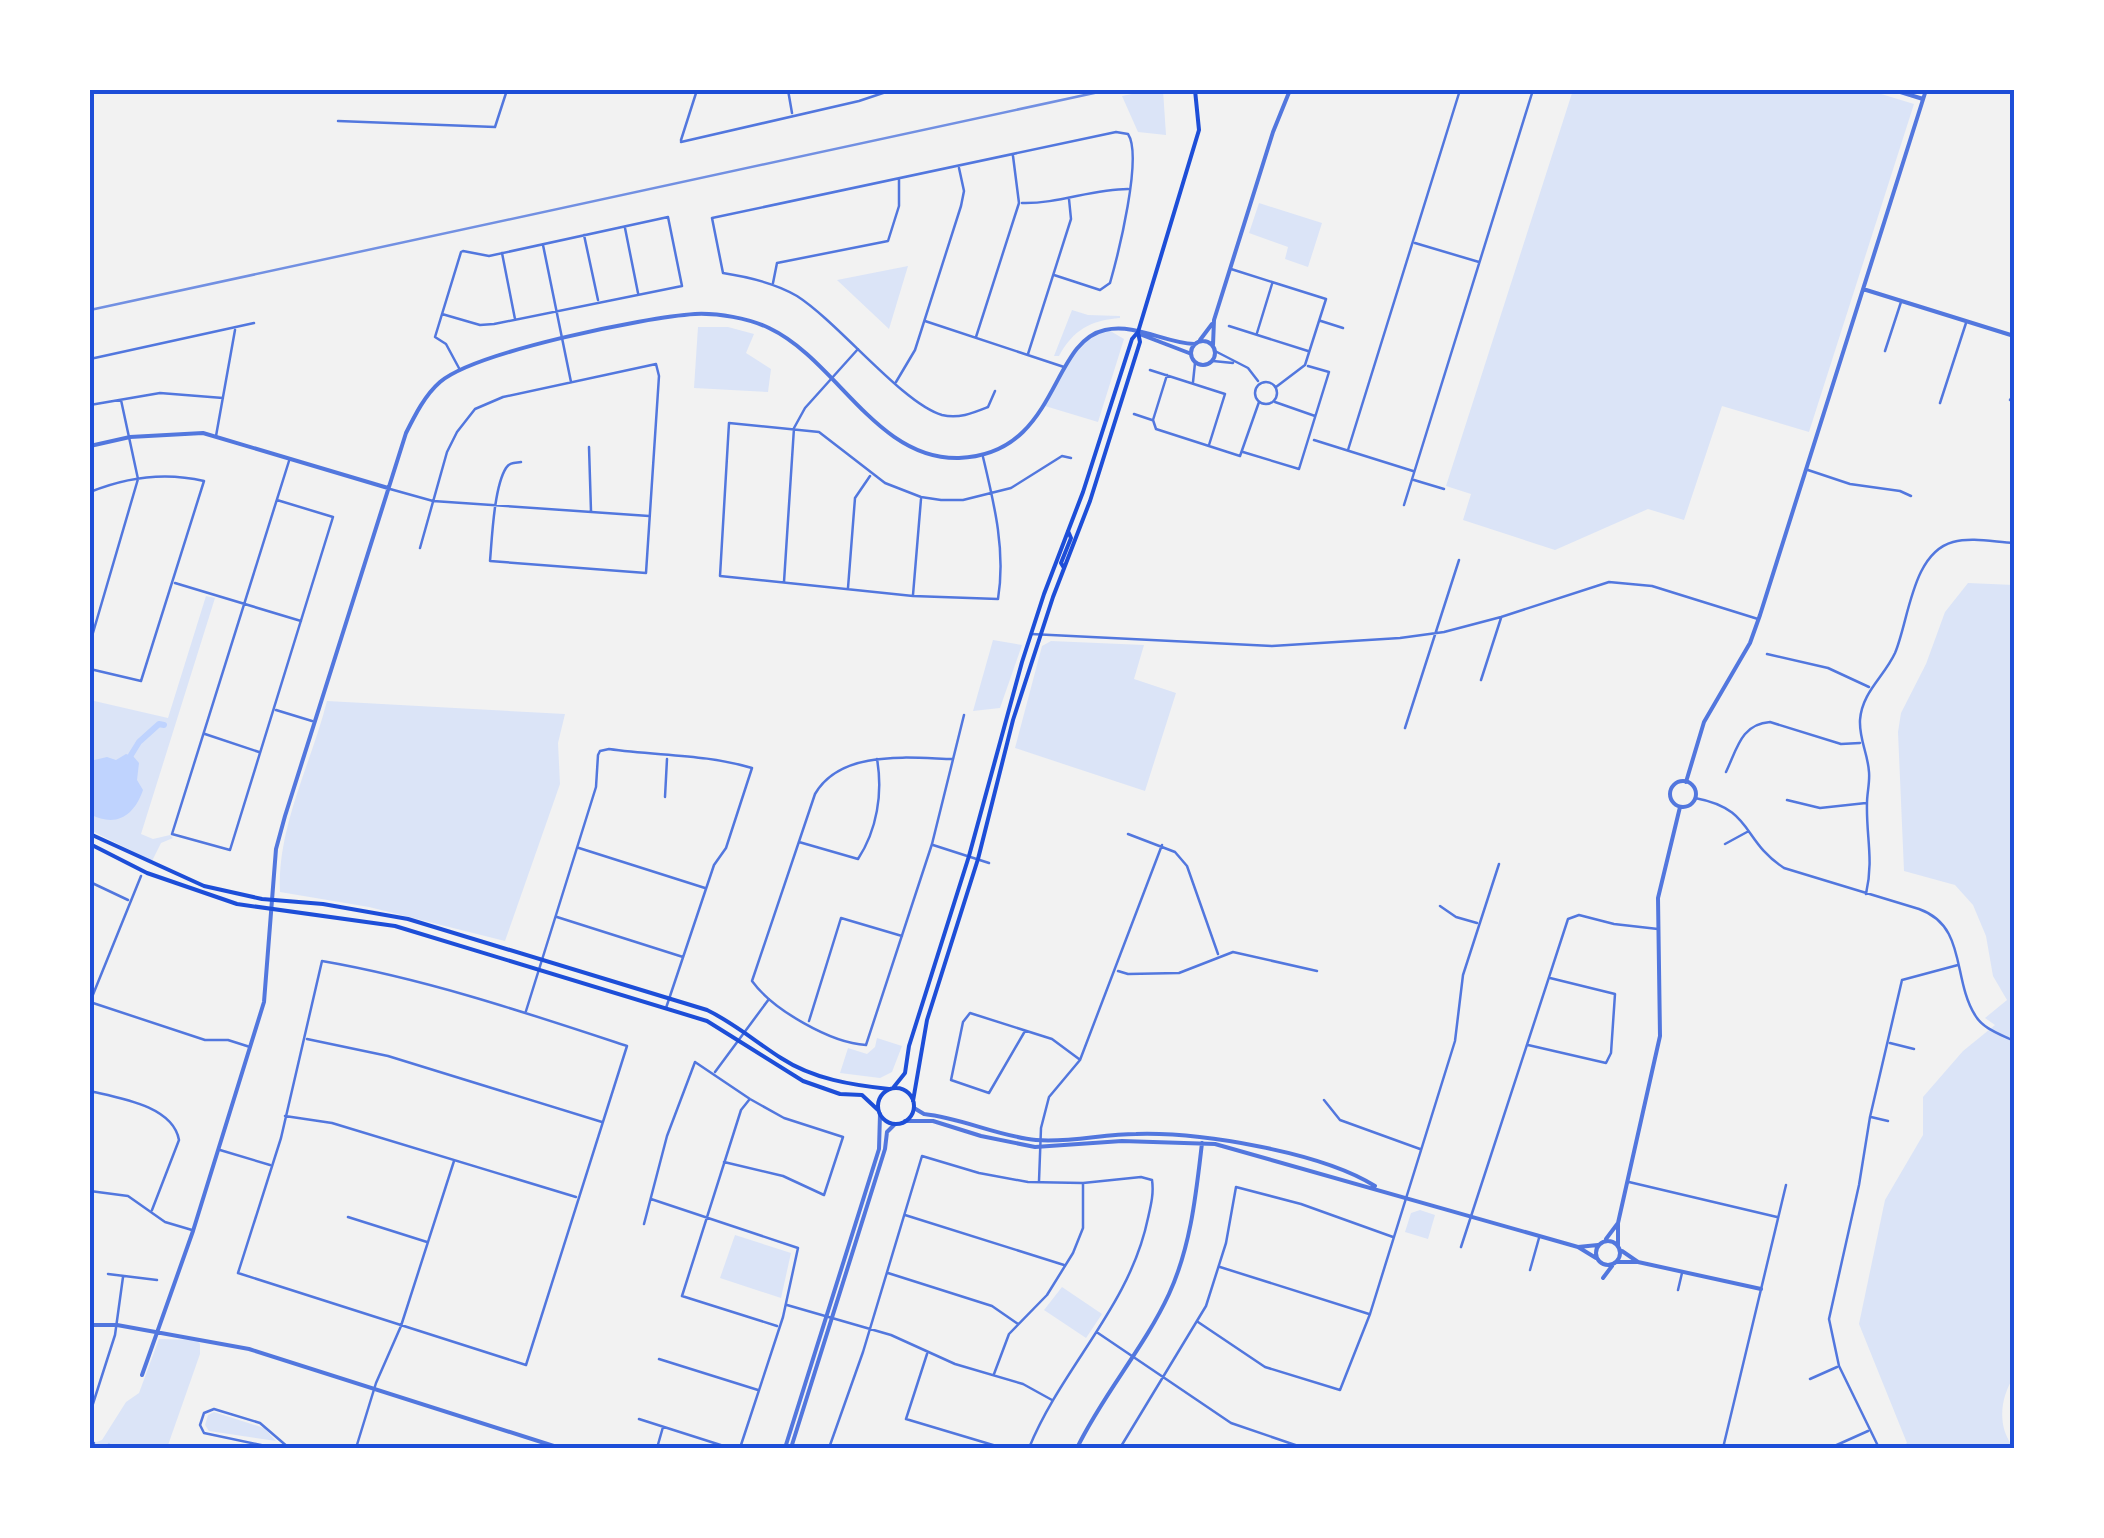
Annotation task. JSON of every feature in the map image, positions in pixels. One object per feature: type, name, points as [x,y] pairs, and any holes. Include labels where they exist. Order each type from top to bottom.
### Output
[{"type":"main road","points":[[879,1112],[880,1096],[906,1072],[908,1046],[969,856],[1004,720],[1132,339],[1143,318],[1192,160],[1199,130],[1195,93]]},
{"type":"main road","points":[[90,844],[147,873],[238,904],[395,926],[707,1021],[778,1068],[840,1094],[862,1096],[895,1124],[905,1122],[913,1104],[922,1040],[978,859],[1014,720],[1090,500],[1140,342],[1138,332]]},
{"type":"main road","points":[[1079,504],[1090,500]]},
{"type":"main road","points":[[1064,568],[1061,564],[1072,538],[1068,532]]},
{"type":"main road","points":[[90,834],[204,886],[408,919],[707,1010],[780,1057],[830,1079],[904,1090],[913,1104]]},
{"type":"street","points":[[338,121],[496,126],[507,90]]},
{"type":"street","points":[[698,90],[681,142],[892,90]]},
{"type":"street","points":[[788,90],[792,114]]},
{"type":"street","points":[[859,101],[860,90]]},
{"type":"street","points":[[1213,361],[1214,320],[1290,90]]},
{"type":"street","points":[[1348,450],[1460,90]]},
{"type":"street","points":[[1404,505],[1533,90]]},
{"type":"street","points":[[1894,90],[1923,99]]},
{"type":"street","points":[[1686,782],[1704,722],[1750,643],[1759,619],[1926,90]]},
{"type":"street","points":[[995,391],[988,408],[964,416],[942,415],[922,405],[796,295],[772,284],[723,273],[712,218],[1116,132],[1128,134],[1133,140],[1134,159],[1110,283],[1100,290],[1054,275]]},
{"type":"street","points":[[976,337],[1020,203],[1013,154]]},
{"type":"street","points":[[896,382],[915,350],[961,206],[964,191],[958,166]]},
{"type":"street","points":[[772,284],[778,263],[888,241],[899,206],[900,178]]},
{"type":"street","points":[[1020,203],[1043,204],[1129,189]]},
{"type":"street","points":[[1028,354],[1071,220],[1069,199]]},
{"type":"street","points":[[442,314],[480,324],[515,320],[682,286],[668,217],[489,256],[463,251],[442,314],[435,338],[446,344],[461,371]]},
{"type":"street","points":[[625,226],[639,295]]},
{"type":"street","points":[[584,235],[598,302]]},
{"type":"street","points":[[1414,242],[1480,262]]},
{"type":"street","points":[[543,244],[572,384]]},
{"type":"street","points":[[502,252],[515,320]]},
{"type":"street","points":[[1230,268],[1326,299],[1305,365],[1276,387]]},
{"type":"street","points":[[1256,335],[1273,282]]},
{"type":"street","points":[[1862,289],[2014,336]]},
{"type":"street","points":[[1886,350],[1902,300]]},
{"type":"street","points":[[142,1375],[193,1231],[264,1002],[280,834],[406,432],[440,382],[498,355],[664,318],[721,316],[768,327],[793,342],[906,445],[930,455],[956,458],[983,455],[1029,427],[1066,367],[1092,334],[1107,329],[1196,343],[1206,340],[1248,368],[1260,383]]},
{"type":"street","points":[[1191,356],[1214,320]]},
{"type":"street","points":[[1319,320],[1343,328]]},
{"type":"street","points":[[925,321],[1066,367]]},
{"type":"street","points":[[1940,403],[1967,322]]},
{"type":"street","points":[[90,359],[254,323]]},
{"type":"street","points":[[1228,326],[1310,352]]},
{"type":"street","points":[[216,437],[235,328]]},
{"type":"street","points":[[1138,332],[1191,356],[1197,371],[1193,384]]},
{"type":"street","points":[[784,584],[794,428],[805,408],[859,348]]},
{"type":"street","points":[[1197,371],[1213,361],[1235,362]]},
{"type":"street","points":[[1195,362],[1203,366]]},
{"type":"street","points":[[420,548],[447,452],[475,410],[503,397],[656,364],[659,376],[646,572],[490,561],[495,505],[506,468],[521,462]]},
{"type":"street","points":[[1167,376],[1153,420],[1158,430],[1299,469],[1329,372],[1305,365]]},
{"type":"street","points":[[1150,370],[1226,394],[1209,446]]},
{"type":"street","points":[[1241,454],[1259,402],[1254,392],[1260,383],[1269,382],[1276,387],[1278,396],[1274,401],[1259,402]]},
{"type":"street","points":[[90,406],[160,394],[223,398]]},
{"type":"street","points":[[2010,400],[2014,394]]},
{"type":"street","points":[[90,644],[138,479],[121,400]]},
{"type":"street","points":[[1274,401],[1315,416]]},
{"type":"street","points":[[1134,414],[1153,420]]},
{"type":"street","points":[[983,455],[992,495],[1001,550],[998,599],[913,596],[720,576],[729,423],[819,432],[871,476],[921,497],[963,500],[992,495],[1011,488],[1062,456],[1071,458]]},
{"type":"street","points":[[90,446],[130,437],[202,433],[433,501],[650,516]]},
{"type":"street","points":[[1314,440],[1415,472]]},
{"type":"street","points":[[589,447],[590,512]]},
{"type":"street","points":[[277,500],[333,517],[230,850],[172,834],[204,734],[244,604],[290,459]]},
{"type":"street","points":[[1807,470],[1850,484],[1912,496]]},
{"type":"street","points":[[90,492],[174,474],[204,481],[141,681],[90,669]]},
{"type":"street","points":[[848,590],[856,498],[871,476]]},
{"type":"street","points":[[1412,480],[1444,489]]},
{"type":"street","points":[[913,596],[921,497]]},
{"type":"street","points":[[1866,894],[1871,864],[1867,803],[1870,774],[1861,743],[1861,709],[1870,688],[1892,658],[1919,578],[1930,558],[1942,546],[1971,540],[2014,543]]},
{"type":"street","points":[[1405,728],[1459,560]]},
{"type":"street","points":[[174,582],[301,621]]},
{"type":"street","points":[[1031,634],[1272,646],[1400,638],[1501,617],[1609,582],[1652,586],[1759,619]]},
{"type":"street","points":[[1482,680],[1501,617]]},
{"type":"street","points":[[1768,654],[1828,668],[1870,688]]},
{"type":"street","points":[[275,709],[314,722]]},
{"type":"street","points":[[953,759],[877,759],[823,780],[798,842],[752,982],[819,1032],[852,1044],[866,1044],[932,844],[964,715]]},
{"type":"street","points":[[1726,772],[1742,736],[1751,725],[1761,722],[1840,744],[1861,743]]},
{"type":"street","points":[[204,734],[260,753]]},
{"type":"street","points":[[526,1013],[596,787],[600,751],[610,749],[667,757],[716,757],[752,768],[726,848],[714,865],[666,1008]]},
{"type":"street","points":[[665,798],[667,757]]},
{"type":"street","points":[[798,842],[858,860],[879,802],[882,784],[877,759]]},
{"type":"street","points":[[1686,782],[1695,790],[1695,798],[1691,804],[1680,807],[1670,792],[1674,785],[1686,782]]},
{"type":"street","points":[[1695,798],[1737,813],[1767,857],[1784,868],[1937,918],[1953,936],[1958,965],[1976,1017],[1990,1030],[2014,1041]]},
{"type":"street","points":[[1787,800],[1820,808],[1867,803]]},
{"type":"street","points":[[1618,1223],[1602,1243],[1598,1260],[1602,1278],[1615,1263],[1618,1223],[1660,1036],[1658,898],[1680,807]]},
{"type":"street","points":[[1725,844],[1749,832]]},
{"type":"street","points":[[1128,834],[1175,852],[1187,866],[1218,956]]},
{"type":"street","points":[[932,844],[988,862]]},
{"type":"street","points":[[1040,1182],[1041,1143],[1049,1097],[1080,1060],[1162,845]]},
{"type":"street","points":[[578,848],[707,889]]},
{"type":"street","points":[[1198,1322],[1264,1367],[1340,1390],[1408,1198],[1455,1041],[1463,975],[1499,864]]},
{"type":"street","points":[[141,876],[90,1002],[206,1040],[228,1040],[250,1048]]},
{"type":"street","points":[[90,882],[130,901]]},
{"type":"street","points":[[1440,906],[1456,917],[1479,924]]},
{"type":"street","points":[[1462,1247],[1570,918],[1579,915],[1639,929],[1658,929]]},
{"type":"street","points":[[555,917],[684,958]]},
{"type":"street","points":[[808,1023],[841,918],[902,937]]},
{"type":"street","points":[[1116,970],[1128,974],[1179,973],[1218,956],[1246,953],[1317,971]]},
{"type":"street","points":[[322,961],[374,970],[526,1013],[627,1046],[526,1365],[238,1273],[272,1166],[322,961]]},
{"type":"street","points":[[1879,1448],[1839,1366],[1828,1319],[1902,980],[1958,965]]},
{"type":"street","points":[[1527,1044],[1606,1063],[1611,1053],[1615,994],[1548,978]]},
{"type":"street","points":[[714,1073],[769,998]]},
{"type":"street","points":[[1025,1030],[990,1092],[951,1080],[963,1022],[970,1013],[1025,1030],[1052,1039],[1080,1060]]},
{"type":"street","points":[[306,1039],[388,1056],[602,1122]]},
{"type":"street","points":[[1888,1042],[1914,1049]]},
{"type":"street","points":[[644,1224],[667,1136],[695,1062],[784,1118],[842,1138],[824,1195],[783,1176],[724,1162]]},
{"type":"street","points":[[90,1091],[157,1113],[173,1121],[177,1128],[179,1140],[152,1210]]},
{"type":"street","points":[[750,1099],[741,1110],[682,1296],[780,1327]]},
{"type":"street","points":[[1324,1100],[1340,1120],[1421,1150]]},
{"type":"street","points":[[913,1104],[924,1114],[1041,1143]]},
{"type":"street","points":[[788,1448],[878,1149],[879,1112]]},
{"type":"street","points":[[284,1116],[332,1123],[578,1198]]},
{"type":"street","points":[[1870,1116],[1888,1121]]},
{"type":"street","points":[[905,1122],[933,1121],[981,1136],[1041,1143],[1202,1140],[1578,1248],[1598,1260],[1638,1262],[1761,1289]]},
{"type":"street","points":[[829,1315],[886,1149],[886,1132],[895,1124]]},
{"type":"street","points":[[1077,1448],[1089,1422],[1167,1298],[1178,1272],[1194,1211],[1202,1140]]},
{"type":"street","points":[[219,1149],[272,1166]]},
{"type":"street","points":[[829,1448],[922,1156],[990,1176],[1040,1182],[1083,1183],[1141,1177],[1152,1180],[1152,1202],[1140,1250],[1124,1288],[1052,1400],[1029,1448]]},
{"type":"street","points":[[356,1448],[374,1389],[401,1326],[454,1160]]},
{"type":"street","points":[[1628,1181],[1779,1218]]},
{"type":"street","points":[[994,1376],[1005,1342],[1066,1266],[1083,1228],[1083,1183]]},
{"type":"street","points":[[1723,1448],[1786,1184]]},
{"type":"street","points":[[1128,1447],[1121,1446],[1198,1322],[1220,1266],[1236,1187],[1394,1238]]},
{"type":"street","points":[[90,1191],[128,1196],[165,1222],[193,1231]]},
{"type":"street","points":[[649,1198],[798,1248],[780,1327],[740,1448]]},
{"type":"street","points":[[903,1214],[1066,1266]]},
{"type":"street","points":[[348,1216],[428,1242]]},
{"type":"street","points":[[1530,1270],[1540,1238]]},
{"type":"street","points":[[1578,1248],[1602,1243],[1618,1248],[1638,1262]]},
{"type":"street","points":[[1220,1266],[1370,1314]]},
{"type":"street","points":[[1678,1290],[1682,1271]]},
{"type":"street","points":[[887,1272],[992,1306],[1018,1324]]},
{"type":"street","points":[[108,1274],[157,1280]]},
{"type":"street","points":[[90,1413],[117,1324],[123,1277]]},
{"type":"street","points":[[786,1304],[829,1315],[1023,1384],[1052,1400]]},
{"type":"street","points":[[90,1325],[117,1324],[249,1349],[560,1448]]},
{"type":"street","points":[[1097,1332],[1241,1428],[1304,1448]]},
{"type":"street","points":[[928,1353],[906,1418],[1002,1448]]},
{"type":"street","points":[[659,1359],[759,1390]]},
{"type":"street","points":[[1810,1379],[1839,1366]]},
{"type":"street","points":[[275,1448],[204,1433],[200,1426],[204,1413],[214,1408],[260,1423],[289,1448]]},
{"type":"street","points":[[639,1419],[730,1448]]},
{"type":"street","points":[[657,1448],[664,1427]]},
{"type":"street","points":[[1830,1448],[1868,1431]]},
{"type":"shaded area","points":[[1163,90],[1166,135],[1138,132],[1122,96]]},
{"type":"shaded area","points":[[1573,90],[1868,90],[1914,104],[1809,432],[1722,406],[1684,520],[1648,509],[1555,550],[1463,520],[1471,494],[1446,486]]},
{"type":"shaded area","points":[[1259,203],[1322,223],[1308,267],[1285,259],[1288,247],[1249,233]]},
{"type":"shaded area","points":[[908,266],[889,329],[837,280]]},
{"type":"shaded area","points":[[1072,310],[1120,318],[1084,328],[1070,339],[1059,356],[1054,356]]},
{"type":"shaded area","points":[[698,327],[728,327],[754,334],[746,353],[771,369],[768,392],[694,388]]},
{"type":"shaded area","points":[[1107,329],[1124,339],[1098,422],[1045,406],[1077,351]]},
{"type":"shaded area","points":[[1968,583],[2014,585],[2014,1376],[2002,1410],[2011,1444],[2005,1448],[1900,1448],[1907,1443],[1859,1324],[1885,1200],[1923,1135],[1923,1097],[1963,1051],[1995,1025],[1985,1018],[2007,1000],[1993,976],[1986,936],[1973,905],[1955,885],[1904,871],[1898,732],[1901,713],[1926,664],[1945,612]]},
{"type":"shaded area","points":[[206,596],[215,598],[141,834],[153,839],[170,835],[173,838],[161,843],[152,861],[90,830],[90,700],[168,718]]},
{"type":"shaded area","points":[[993,640],[1022,645],[1000,708],[973,711]]},
{"type":"shaded area","points":[[1051,641],[1144,645],[1134,679],[1176,693],[1145,791],[1015,748],[1042,646]]},
{"type":"shaded area","points":[[327,701],[565,714],[558,743],[560,784],[505,941],[369,907],[280,892],[289,820]]},
{"type":"shaded area","points":[[877,1038],[902,1046],[892,1072],[880,1078],[840,1073],[848,1048],[867,1054],[875,1047]]},
{"type":"shaded area","points":[[1420,1210],[1435,1215],[1428,1239],[1405,1232],[1411,1213]]},
{"type":"shaded area","points":[[735,1235],[791,1253],[781,1298],[720,1278]]},
{"type":"shaded area","points":[[1062,1287],[1102,1314],[1086,1338],[1044,1310]]},
{"type":"shaded area","points":[[159,1339],[197,1340],[200,1344],[200,1354],[167,1448],[92,1448],[102,1440],[126,1402],[139,1393]]},
{"type":"shaded area","points":[[214,1412],[264,1428],[276,1441],[209,1431],[205,1425],[208,1415]]},
{"type":"water","points":[[126,754],[139,763],[137,780],[143,790],[135,807],[116,819],[90,814],[90,761],[107,757],[116,760]]},
{"type":"waterway","points":[[131,755],[139,742],[159,724],[164,725]]},
{"type":"waterway","points":[[107,1448],[109,1444]]},
{"type":"railway","points":[[90,310],[1108,90]]}]
